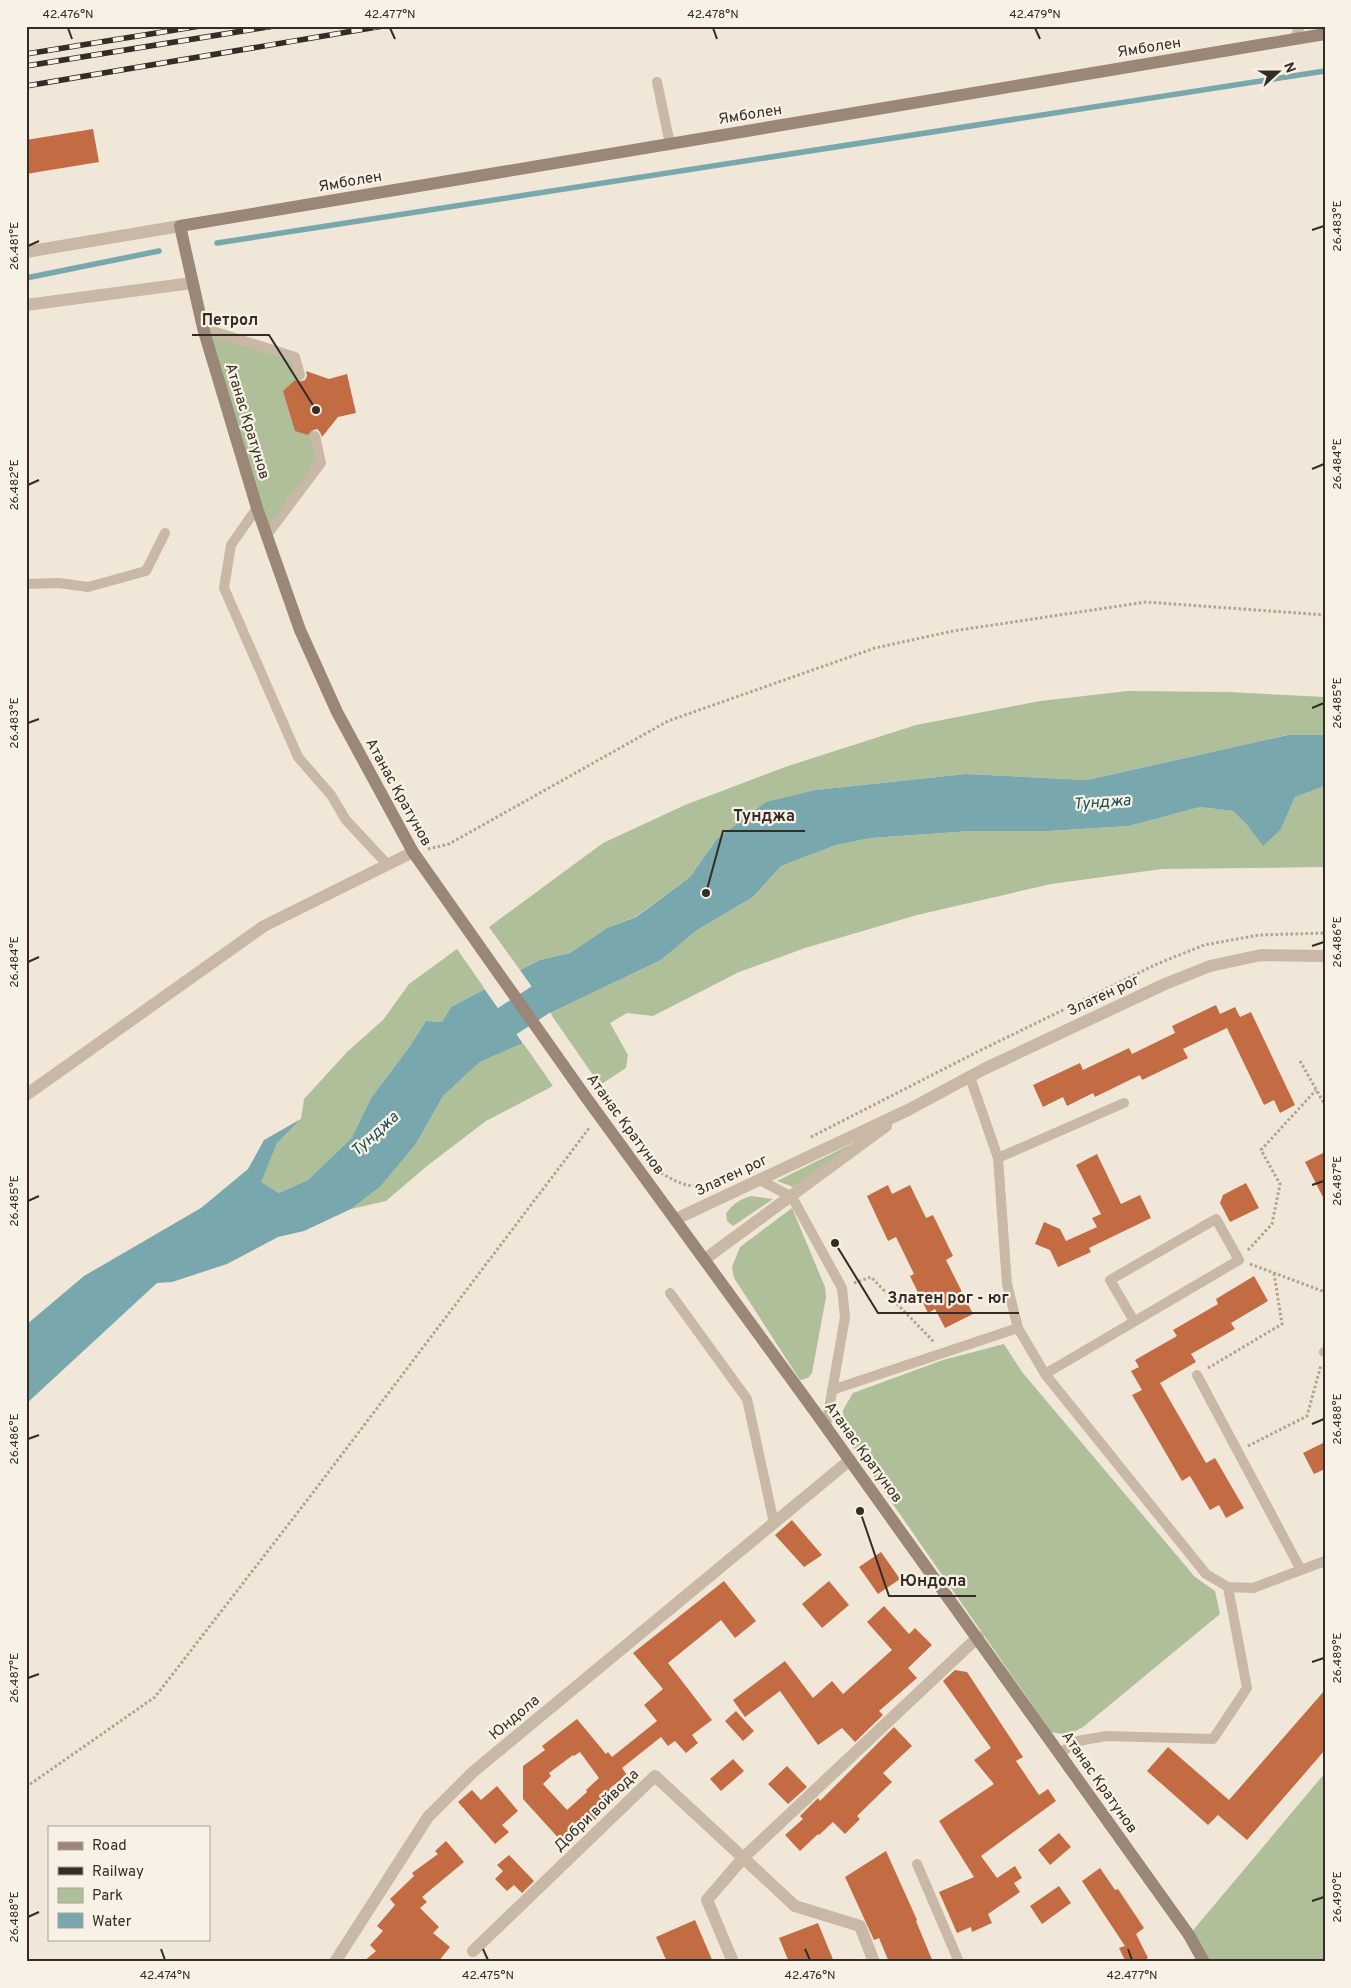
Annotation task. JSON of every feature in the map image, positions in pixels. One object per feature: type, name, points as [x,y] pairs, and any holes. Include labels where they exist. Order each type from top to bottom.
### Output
[{"type":"main road","name":"Ямболен","points":[[180,226],[1325,34]]},
{"type":"main road","name":"Атанас Кратунов","points":[[180,226],[203,328],[257,508],[300,630],[337,712],[413,852],[584,1096],[676,1219],[978,1637],[1189,1935],[1204,1962]]},
{"type":"street","points":[[26,252],[180,226]]},
{"type":"street","points":[[26,305],[192,283]]},
{"type":"street","points":[[26,1096],[264,926],[413,852]]},
{"type":"street","name":"Златен рог","points":[[676,1219],[908,1110],[970,1077],[1165,984],[1210,966],[1261,955],[1325,956]]},
{"type":"street","name":"Златен рог","points":[[705,1259],[908,1110]]},
{"type":"street","name":"Юндола","points":[[336,1962],[428,1817],[467,1778],[850,1460]]},
{"type":"street","points":[[733,1962],[707,1900],[743,1858],[978,1637]]},
{"type":"street","name":"Добри войвода","points":[[473,1951],[655,1776],[796,1906],[860,1926],[874,1962]]},
{"type":"lane","points":[[1294,40],[1300,26]]},
{"type":"lane","points":[[657,82],[670,144]]},
{"type":"lane","points":[[203,328],[295,357],[300,375]]},
{"type":"lane","points":[[266,536],[321,464],[315,436]]},
{"type":"lane","points":[[257,508],[230,545],[224,588],[298,757],[331,795],[346,820],[387,864]]},
{"type":"lane","points":[[26,584],[58,584],[88,587],[146,571],[165,533]]},
{"type":"lane","points":[[970,1077],[998,1158],[1007,1284],[1018,1328],[1045,1374],[1206,1574],[1228,1587],[1253,1588],[1325,1561]]},
{"type":"lane","points":[[998,1158],[1124,1103]]},
{"type":"lane","points":[[760,1180],[792,1197],[842,1288],[845,1317],[826,1426]]},
{"type":"lane","points":[[1045,1374],[1239,1260],[1216,1219],[1110,1280],[1134,1321]]},
{"type":"lane","points":[[670,1293],[747,1399],[774,1523]]},
{"type":"lane","points":[[832,1390],[1018,1328]]},
{"type":"lane","points":[[1197,1375],[1301,1570]]},
{"type":"lane","points":[[1060,1753],[1078,1741],[1106,1736],[1213,1739],[1247,1688],[1228,1587]]},
{"type":"lane","points":[[917,1864],[959,1962]]},
{"type":"path","points":[[413,852],[448,844],[668,722],[874,648],[953,631],[1146,602],[1325,614]]},
{"type":"path","points":[[807,1139],[1011,1035],[1157,964],[1204,945],[1259,934],[1325,933]]},
{"type":"path","points":[[1300,1061],[1325,1105]]},
{"type":"path","points":[[1316,1090],[1261,1150],[1280,1184],[1277,1200],[1272,1224],[1239,1260],[1325,1292]]},
{"type":"path","points":[[26,1787],[155,1696],[321,1483],[599,1115]]},
{"type":"path","points":[[654,1166],[677,1183],[698,1188],[717,1184]]},
{"type":"path","points":[[1197,1375],[1282,1324],[1274,1273]]},
{"type":"path","points":[[842,1288],[870,1277],[944,1353]]},
{"type":"path","points":[[1238,1451],[1307,1416],[1324,1352]]},
{"type":"green space","points":[[203,328],[295,357],[321,463],[266,536]]},
{"type":"green space","points":[[1128,691],[1229,692],[1325,697],[1325,735],[1287,735],[1087,780],[966,774],[816,790],[717,839],[690,877],[635,917],[607,928],[570,953],[540,960],[520,970],[489,927],[603,843],[685,805],[788,766],[916,725],[1040,701]]},
{"type":"green space","points":[[1325,786],[1325,867],[1162,869],[1051,884],[917,915],[805,948],[739,972],[653,1016],[627,1013],[610,1023],[628,1055],[626,1068],[600,1085],[550,1013],[661,960],[697,930],[753,897],[781,866],[836,845],[871,838],[971,831],[1049,831],[1129,826],[1200,807],[1233,811],[1248,826],[1281,829],[1295,797]]},
{"type":"green space","points":[[457,949],[485,989],[451,1007],[442,1022],[426,1021],[410,1046],[371,1098],[353,1138],[308,1180],[279,1193],[260,1182],[277,1143],[301,1119],[304,1099],[347,1052],[383,1020],[409,984]]},
{"type":"green space","points":[[523,1043],[553,1086],[486,1121],[427,1166],[386,1201],[351,1209],[380,1187],[416,1144],[443,1096],[480,1062]]},
{"type":"green space","points":[[863,1138],[793,1187],[777,1181]]},
{"type":"green space","points":[[751,1196],[773,1199],[733,1226],[727,1221],[726,1214],[737,1202]]},
{"type":"green space","points":[[792,1208],[825,1287],[826,1297],[812,1373],[808,1378],[800,1380],[734,1278],[732,1267],[740,1247]]},
{"type":"green space","points":[[1004,1344],[1022,1372],[1195,1577],[1215,1591],[1220,1614],[1083,1727],[1068,1735],[1051,1732],[845,1435],[843,1410],[853,1393],[943,1360]]},
{"type":"green space","points":[[1325,1773],[1325,1962],[1204,1962],[1189,1935]]},
{"type":"water","points":[[1288,735],[1325,735],[1325,786],[1295,797],[1281,829],[1263,846],[1248,826],[1233,811],[1200,807],[1129,826],[1049,831],[971,831],[871,838],[836,845],[781,866],[753,897],[697,930],[661,960],[550,1013],[520,970],[540,960],[570,953],[607,928],[636,917],[690,877],[717,839],[766,802],[816,790],[966,774],[1087,780]]},
{"type":"water","points":[[485,989],[523,1043],[480,1062],[443,1096],[416,1144],[380,1187],[351,1209],[304,1231],[278,1237],[227,1264],[172,1282],[157,1283],[26,1404],[26,1325],[84,1276],[201,1208],[248,1169],[264,1140],[301,1119],[277,1143],[261,1182],[279,1193],[308,1180],[352,1138],[371,1098],[410,1046],[426,1021],[442,1022],[451,1007]]},
{"type":"pier","points":[[518,968],[552,1015],[548,1015],[518,971]]},
{"type":"pier","points":[[485,986],[525,1041],[524,1045],[483,987]]},
{"type":"building","points":[[93,129],[99,162],[26,174],[26,140]]},
{"type":"building","points":[[306,371],[329,379],[347,374],[356,413],[338,417],[322,437],[317,429],[311,431],[308,435],[295,431],[283,391],[295,380],[299,382],[305,380],[307,376]]},
{"type":"building","points":[[1216,1005],[1220,1014],[1235,1007],[1240,1017],[1251,1012],[1295,1105],[1280,1113],[1274,1100],[1264,1105],[1227,1028],[1183,1049],[1188,1058],[1142,1080],[1140,1075],[1095,1097],[1093,1093],[1067,1106],[1063,1097],[1043,1107],[1033,1085],[1080,1063],[1083,1070],[1129,1048],[1132,1054],[1175,1033],[1172,1026]]},
{"type":"building","points":[[1325,1152],[1325,1201],[1305,1162]]},
{"type":"building","points":[[1097,1154],[1121,1204],[1140,1195],[1151,1218],[1089,1248],[1091,1252],[1058,1267],[1050,1250],[1035,1244],[1044,1222],[1060,1229],[1066,1241],[1097,1227],[1092,1218],[1101,1214],[1076,1165]]},
{"type":"building","points":[[1246,1183],[1259,1208],[1230,1222],[1220,1203],[1223,1195]]},
{"type":"building","points":[[888,1185],[892,1194],[910,1185],[926,1218],[933,1215],[953,1256],[946,1260],[973,1314],[945,1328],[935,1309],[928,1313],[910,1276],[914,1274],[896,1237],[888,1241],[867,1196]]},
{"type":"building","points":[[1254,1276],[1268,1301],[1231,1323],[1235,1329],[1191,1354],[1196,1362],[1160,1383],[1206,1463],[1215,1458],[1244,1508],[1226,1518],[1219,1505],[1210,1510],[1190,1476],[1182,1481],[1132,1395],[1142,1390],[1131,1371],[1139,1367],[1135,1360],[1177,1336],[1173,1330],[1218,1304],[1216,1299]]},
{"type":"building","points":[[1325,1442],[1325,1469],[1314,1474],[1303,1453]]},
{"type":"building","points":[[792,1520],[822,1555],[804,1567],[775,1535]]},
{"type":"building","points":[[881,1552],[900,1579],[878,1594],[859,1567]]},
{"type":"building","points":[[724,1581],[756,1621],[735,1638],[721,1620],[668,1663],[712,1720],[692,1735],[698,1743],[686,1753],[675,1741],[668,1746],[661,1737],[622,1768],[627,1775],[609,1789],[612,1792],[595,1808],[601,1815],[587,1826],[584,1823],[563,1843],[523,1799],[523,1766],[545,1750],[542,1746],[577,1719],[606,1754],[608,1752],[612,1757],[657,1721],[644,1705],[663,1689],[633,1653]],"holes":[[[580,1752],[599,1778],[567,1810],[543,1784],[551,1776],[549,1773]]]},
{"type":"building","points":[[829,1581],[849,1605],[822,1628],[802,1604]]},
{"type":"building","points":[[884,1606],[909,1634],[915,1628],[932,1645],[908,1668],[917,1678],[879,1711],[883,1715],[855,1742],[842,1728],[818,1745],[780,1691],[745,1717],[733,1700],[785,1661],[813,1698],[832,1681],[843,1694],[892,1650],[867,1622]]},
{"type":"building","points":[[955,1670],[967,1672],[1023,1757],[1016,1761],[1039,1795],[1048,1789],[1056,1801],[981,1856],[997,1878],[1015,1866],[1022,1878],[1014,1883],[1020,1892],[988,1914],[992,1923],[972,1932],[971,1927],[957,1933],[939,1892],[974,1877],[939,1821],[994,1784],[974,1760],[991,1748],[943,1681]]},
{"type":"building","points":[[1325,1690],[1325,1750],[1247,1840],[1218,1815],[1208,1825],[1147,1771],[1168,1747],[1229,1800]]},
{"type":"building","points":[[736,1711],[754,1731],[743,1741],[725,1721]]},
{"type":"building","points":[[894,1727],[912,1746],[883,1773],[892,1782],[857,1816],[860,1819],[845,1834],[833,1822],[800,1851],[785,1835],[803,1819],[800,1816],[818,1798],[820,1801]]},
{"type":"building","points":[[733,1759],[744,1771],[721,1791],[710,1779]]},
{"type":"building","points":[[787,1766],[807,1787],[788,1804],[768,1784]]},
{"type":"building","points":[[497,1786],[518,1811],[502,1825],[509,1832],[495,1844],[458,1802],[472,1790],[481,1800]]},
{"type":"building","points":[[1059,1833],[1071,1847],[1050,1865],[1038,1850]]},
{"type":"building","points":[[446,1841],[464,1862],[422,1897],[427,1902],[420,1908],[439,1927],[433,1933],[450,1947],[438,1962],[363,1962],[376,1951],[370,1945],[383,1931],[377,1926],[395,1905],[390,1899],[414,1876],[412,1873],[438,1854],[435,1851]]},
{"type":"building","points":[[886,1851],[917,1920],[933,1962],[889,1962],[879,1938],[874,1940],[845,1877]]},
{"type":"building","points":[[509,1855],[534,1881],[522,1893],[514,1885],[507,1891],[495,1879],[503,1871],[497,1865]]},
{"type":"building","points":[[1100,1868],[1115,1890],[1118,1889],[1144,1928],[1136,1934],[1148,1958],[1140,1962],[1126,1962],[1119,1948],[1125,1946],[1082,1881]]},
{"type":"building","points":[[1059,1886],[1071,1903],[1042,1924],[1030,1906]]},
{"type":"building","points":[[695,1920],[713,1962],[667,1962],[656,1937]]},
{"type":"building","points":[[818,1923],[834,1962],[789,1962],[779,1938]]},
{"type":"waterway","points":[[217,243],[1325,71]]},
{"type":"waterway","points":[[26,278],[159,251]]},
{"type":"waterway","name":"Тунджа","points":[[469,1046],[577,976]]},
{"type":"railway","points":[[26,54],[200,26]]},
{"type":"railway","points":[[26,66],[274,26]]},
{"type":"railway","points":[[26,86],[383,26]]},
{"type":"place","name":"Петрол","points":[[316,410]]},
{"type":"place","name":"Тунджа","points":[[706,893]]},
{"type":"place","name":"Златен рог - юг","points":[[835,1243]]},
{"type":"place","name":"Юндола","points":[[860,1511]]}]
